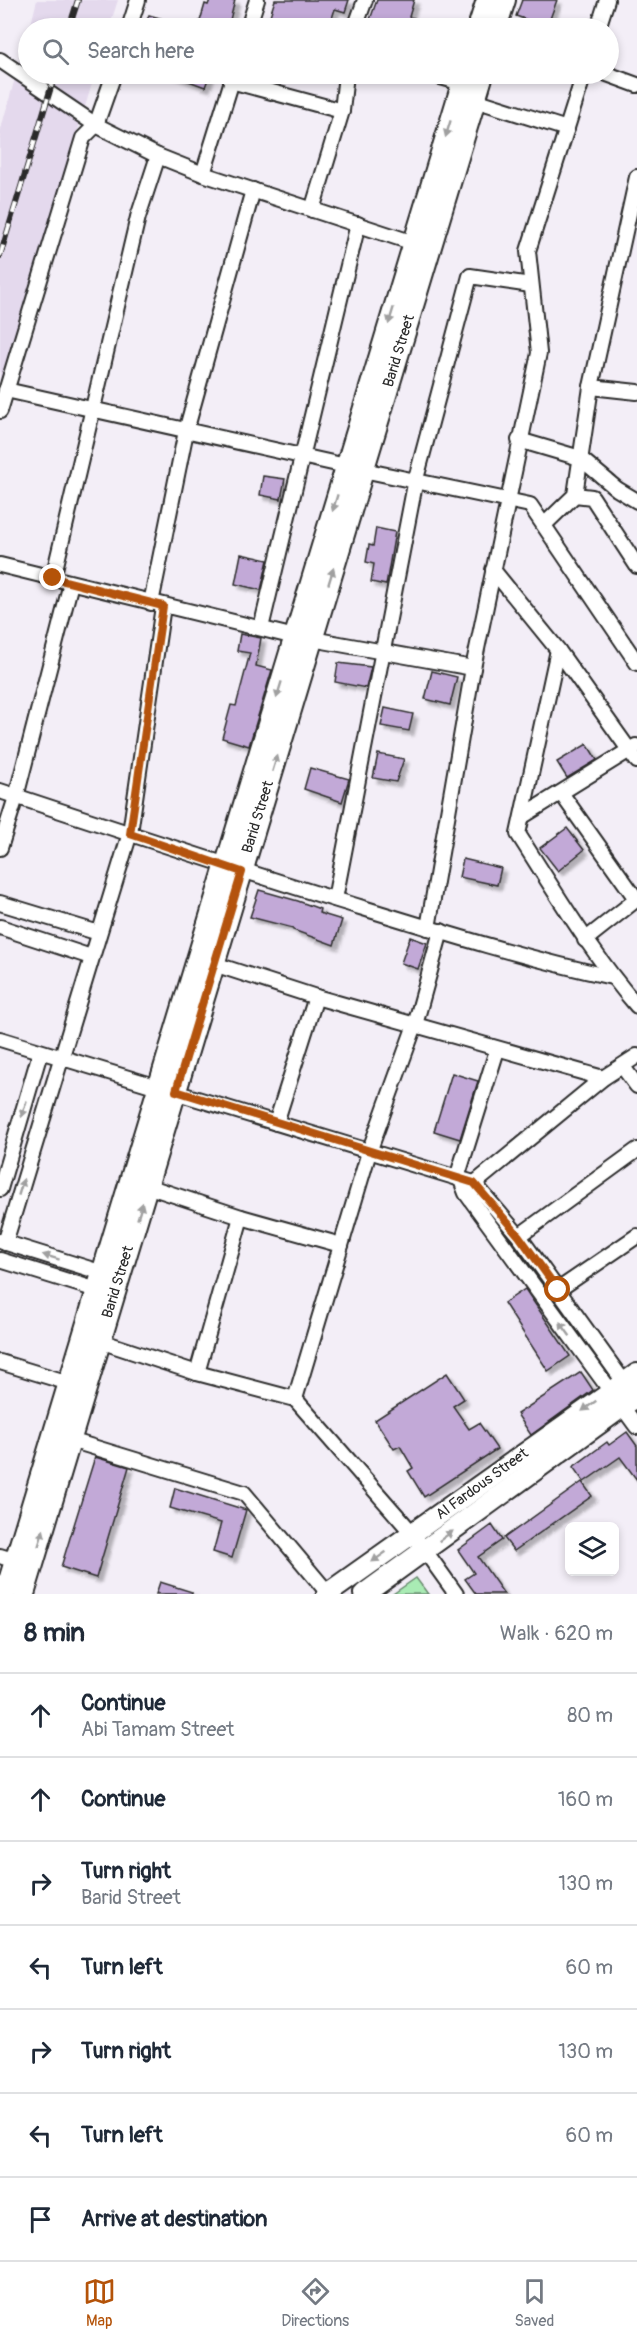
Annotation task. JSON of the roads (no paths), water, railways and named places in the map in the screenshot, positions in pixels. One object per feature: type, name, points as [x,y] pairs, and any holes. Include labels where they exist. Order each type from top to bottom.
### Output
[{"type":"main road","points":[[481,18],[487,0]]},
{"type":"main road","points":[[499,18],[505,0]]},
{"type":"main road","name":"Barid Street","points":[[5,1594],[69,1383],[92,1339],[147,1186],[167,1088],[422,246],[462,84]]},
{"type":"main road","name":"Barid Street","points":[[422,246],[480,84]]},
{"type":"main road","name":"Barid Street","points":[[24,1594],[16,1561],[70,1440],[92,1339],[100,1282],[167,1088],[214,964],[234,868]]},
{"type":"main road","name":"Al Fardous Street","points":[[327,1593],[629,1392]]},
{"type":"main road","name":"Al Fardous Street","points":[[364,1594],[425,1551],[629,1392]]},
{"type":"street","points":[[132,18],[138,0]]},
{"type":"street","points":[[251,18],[256,0]]},
{"type":"street","points":[[359,18],[365,0]]},
{"type":"street","points":[[601,18],[607,0]]},
{"type":"street","points":[[0,60],[18,72]]},
{"type":"street","points":[[619,78],[637,85]]},
{"type":"street","points":[[35,84],[96,125],[158,156],[203,174],[422,246]]},
{"type":"street","points":[[0,411],[83,138],[96,125],[110,84]]},
{"type":"street","points":[[203,174],[231,84]]},
{"type":"street","points":[[255,84],[342,111]]},
{"type":"street","points":[[312,210],[342,111],[345,84]]},
{"type":"street","points":[[295,1400],[369,1152],[415,1025],[434,930],[473,668],[539,353],[528,251],[581,84]]},
{"type":"street","points":[[475,100],[567,129]]},
{"type":"street","points":[[53,578],[138,217],[158,156]]},
{"type":"street","points":[[543,525],[575,495],[591,387],[637,177]]},
{"type":"street","points":[[100,1282],[2,1242],[130,834],[157,604],[186,431],[253,190]]},
{"type":"street","points":[[261,628],[358,224]]},
{"type":"street","points":[[335,899],[416,479],[470,276],[531,285]]},
{"type":"street","points":[[591,387],[637,392]]},
{"type":"street","points":[[6,390],[92,411],[530,505],[637,663]]},
{"type":"street","points":[[519,440],[580,458],[617,489],[637,501]]},
{"type":"street","points":[[575,495],[592,497],[637,566]]},
{"type":"street","points":[[0,565],[303,638],[473,668]]},
{"type":"street","points":[[493,570],[558,650],[635,752],[523,816]]},
{"type":"street","points":[[0,848],[16,797],[71,583]]},
{"type":"street","points":[[558,650],[518,834],[585,940],[637,1006]]},
{"type":"street","points":[[0,791],[234,868],[434,930],[547,963],[612,977]]},
{"type":"street","points":[[561,793],[637,900],[585,940]]},
{"type":"street","points":[[0,903],[99,933]]},
{"type":"street","points":[[0,927],[91,957]]},
{"type":"street","points":[[214,964],[316,998],[603,1078]]},
{"type":"street","points":[[276,1123],[316,998]]},
{"type":"street","points":[[0,1040],[167,1088],[465,1183],[519,1236],[558,1290],[629,1392],[637,1427]]},
{"type":"street","points":[[465,1183],[497,1050]]},
{"type":"street","points":[[0,1190],[40,1053]]},
{"type":"street","points":[[465,1183],[603,1078],[637,1056]]},
{"type":"street","points":[[623,1067],[637,1086]]},
{"type":"street","points":[[519,1236],[637,1150]]},
{"type":"street","points":[[465,1183],[629,1392]]},
{"type":"street","points":[[147,1186],[241,1217],[341,1245]]},
{"type":"street","points":[[197,1373],[241,1217]]},
{"type":"street","points":[[558,1290],[637,1236]]},
{"type":"street","points":[[0,1260],[100,1282]]},
{"type":"street","points":[[92,1339],[197,1373],[295,1400],[413,1534],[456,1594]]},
{"type":"street","points":[[0,1362],[69,1383]]},
{"type":"street","points":[[70,1440],[244,1493],[327,1593]]},
{"type":"railway","points":[[72,18],[78,0]]},
{"type":"railway","points":[[0,256],[52,84]]}]
